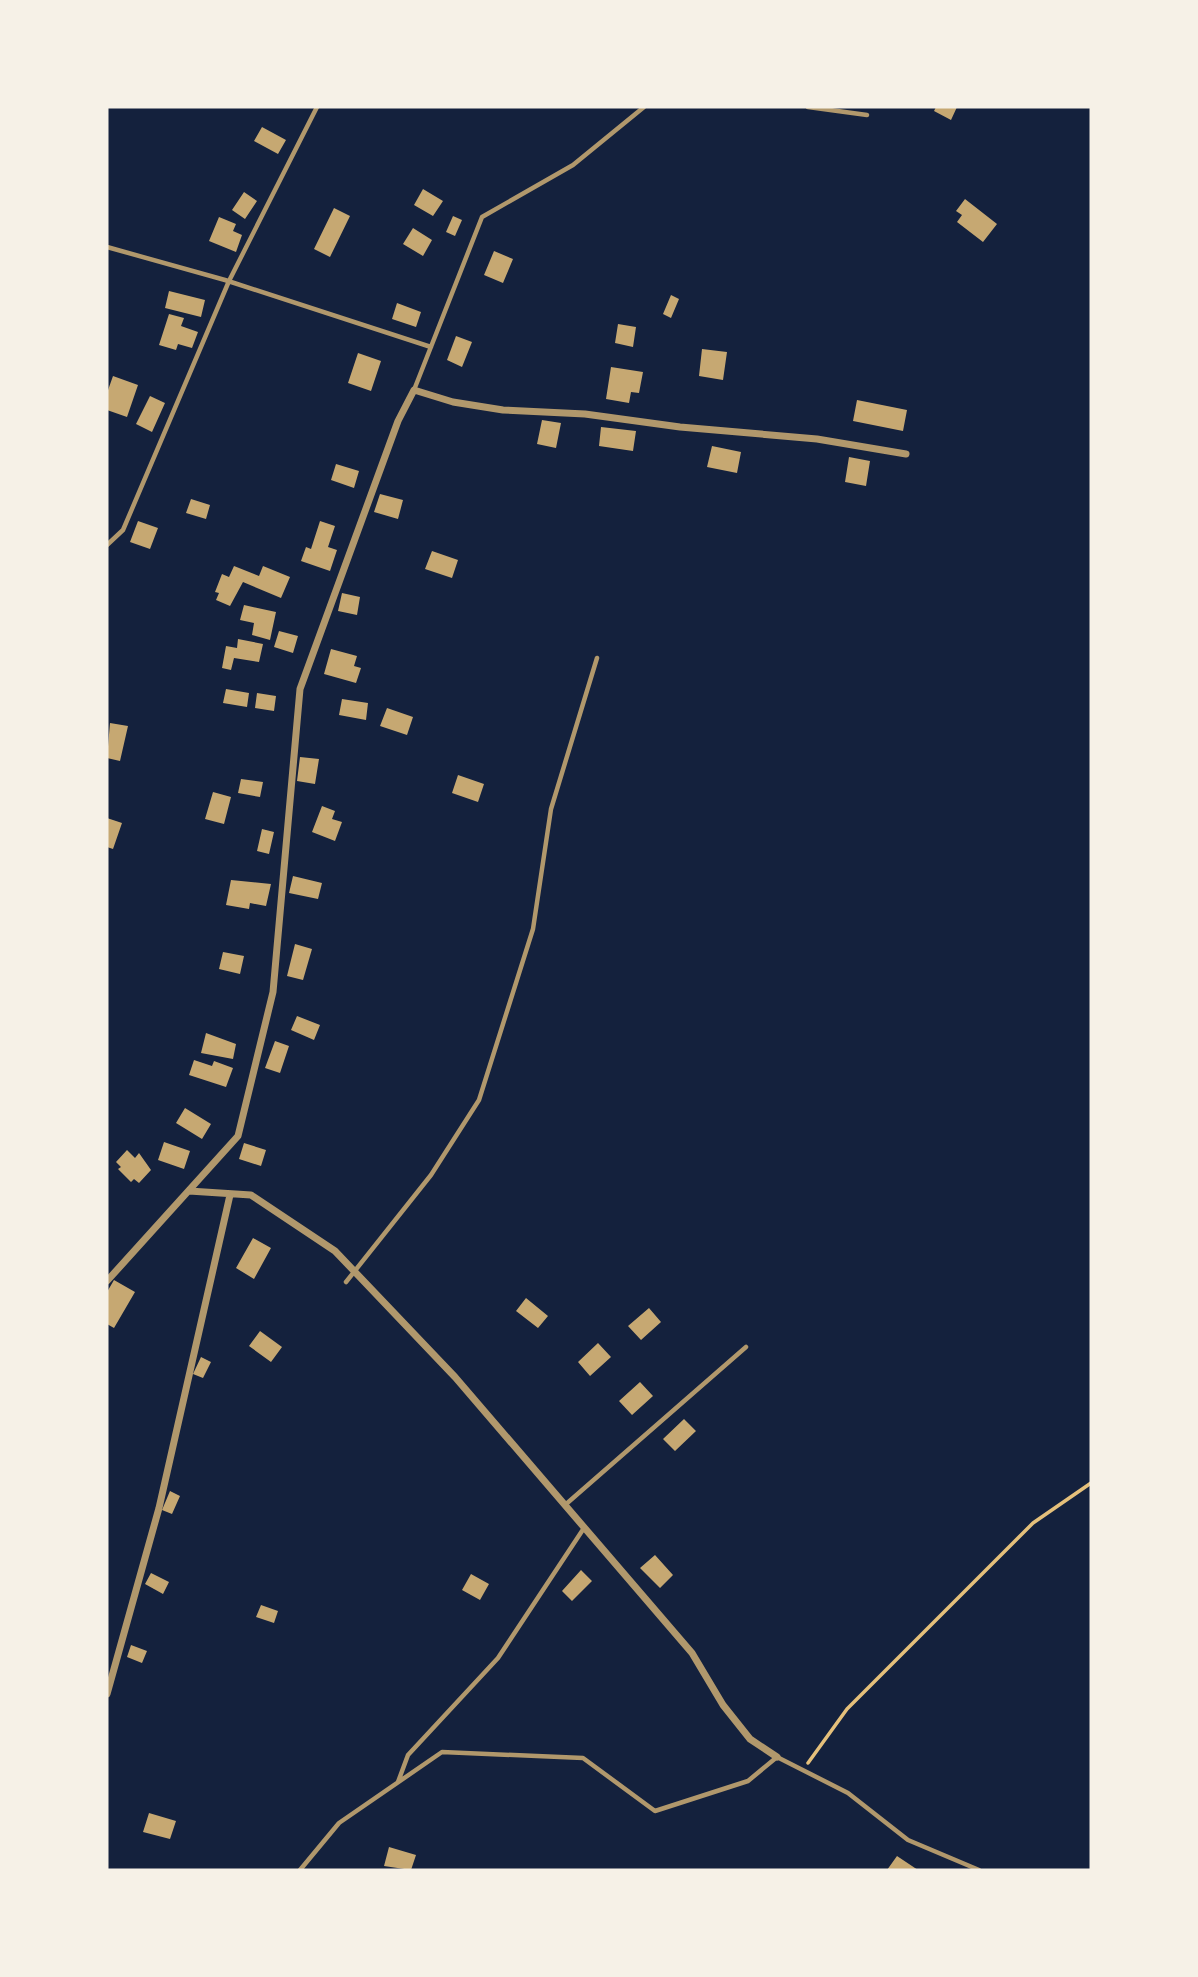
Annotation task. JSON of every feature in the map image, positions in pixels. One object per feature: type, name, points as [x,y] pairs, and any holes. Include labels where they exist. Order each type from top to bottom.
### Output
[{"type":"street","points":[[107,1281],[238,1136],[273,992],[300,689],[398,421],[414,390],[453,402],[503,410],[585,414],[680,427],[817,439],[906,454]]},
{"type":"street","points":[[189,1191],[251,1195],[291,1219],[335,1251],[455,1377],[692,1653],[723,1705],[750,1739],[777,1757]]},
{"type":"street","points":[[107,1694],[159,1508],[230,1195]]},
{"type":"lane","points":[[107,545],[123,530],[229,281],[317,107]]},
{"type":"lane","points":[[414,390],[482,217],[573,165],[644,107]]},
{"type":"lane","points":[[808,107],[867,115]]},
{"type":"lane","points":[[107,247],[229,281],[431,347]]},
{"type":"lane","points":[[346,1282],[431,1175],[479,1100],[533,929],[551,809],[597,658]]},
{"type":"lane","points":[[565,1505],[746,1347]]},
{"type":"lane","points":[[398,1783],[408,1755],[498,1658],[584,1527]]},
{"type":"lane","points":[[300,1870],[339,1823],[442,1752],[583,1758],[655,1811],[748,1781],[777,1757],[848,1793],[908,1840],[979,1870]]},
{"type":"path","points":[[802,1770],[847,1709],[1033,1523],[1091,1483]]},
{"type":"building","points":[[936,107],[957,107],[951,120],[934,111]]},
{"type":"building","points":[[262,127],[286,140],[278,154],[254,141]]},
{"type":"building","points":[[423,189],[443,201],[433,216],[414,205]]},
{"type":"building","points":[[244,192],[257,201],[245,219],[232,210]]},
{"type":"building","points":[[965,199],[997,224],[983,242],[957,222],[962,215],[956,211]]},
{"type":"building","points":[[334,208],[350,216],[330,257],[314,249]]},
{"type":"building","points":[[453,216],[462,220],[455,236],[446,232]]},
{"type":"building","points":[[219,217],[236,224],[233,231],[242,235],[236,252],[209,241]]},
{"type":"building","points":[[413,228],[432,240],[423,256],[403,244]]},
{"type":"building","points":[[494,251],[513,259],[503,283],[484,275]]},
{"type":"building","points":[[169,291],[205,300],[201,317],[165,308]]},
{"type":"building","points":[[671,295],[679,299],[671,318],[663,314]]},
{"type":"building","points":[[397,303],[421,312],[416,327],[392,319]]},
{"type":"building","points":[[169,314],[184,318],[181,326],[198,332],[192,348],[178,344],[176,350],[159,345]]},
{"type":"building","points":[[618,324],[636,327],[633,347],[615,343]]},
{"type":"building","points":[[456,336],[472,342],[462,367],[447,360]]},
{"type":"building","points":[[702,349],[727,352],[723,380],[699,376]]},
{"type":"building","points":[[358,353],[381,361],[371,391],[348,383]]},
{"type":"building","points":[[611,367],[643,372],[639,393],[631,392],[629,403],[606,399]]},
{"type":"building","points":[[113,376],[138,385],[127,417],[107,410],[107,393]]},
{"type":"building","points":[[150,396],[165,403],[152,432],[136,424]]},
{"type":"building","points":[[857,400],[907,410],[903,431],[853,421]]},
{"type":"building","points":[[542,420],[561,423],[556,448],[537,444]]},
{"type":"building","points":[[601,427],[636,431],[633,451],[599,446]]},
{"type":"building","points":[[712,446],[741,452],[737,473],[707,467]]},
{"type":"building","points":[[849,457],[870,461],[866,486],[845,482]]},
{"type":"building","points":[[336,464],[359,471],[354,488],[331,480]]},
{"type":"building","points":[[380,494],[403,500],[398,519],[374,512]]},
{"type":"building","points":[[191,499],[210,505],[206,519],[186,513]]},
{"type":"building","points":[[138,521],[158,528],[150,549],[130,542]]},
{"type":"building","points":[[320,521],[335,526],[328,547],[337,550],[330,571],[301,561],[306,547],[311,549]]},
{"type":"building","points":[[432,551],[458,560],[452,578],[425,569]]},
{"type":"building","points":[[234,566],[259,576],[263,566],[290,577],[281,598],[243,582],[230,606],[216,600],[219,593],[215,592],[222,574],[229,577]]},
{"type":"building","points":[[342,593],[360,597],[357,615],[338,611]]},
{"type":"building","points":[[244,605],[276,612],[270,640],[252,635],[254,623],[240,620]]},
{"type":"building","points":[[279,631],[298,636],[293,653],[274,647]]},
{"type":"building","points":[[238,639],[263,644],[259,662],[234,658],[231,670],[222,668],[226,646],[237,648]]},
{"type":"building","points":[[331,649],[357,656],[354,666],[361,668],[356,683],[324,674]]},
{"type":"building","points":[[226,689],[249,693],[247,707],[223,703]]},
{"type":"building","points":[[257,693],[276,696],[274,711],[255,708]]},
{"type":"building","points":[[342,699],[368,703],[366,720],[339,715]]},
{"type":"building","points":[[387,708],[413,717],[407,735],[380,726]]},
{"type":"building","points":[[110,723],[128,726],[120,761],[107,758]]},
{"type":"building","points":[[300,757],[319,759],[315,784],[297,781]]},
{"type":"building","points":[[458,775],[484,784],[478,802],[452,793]]},
{"type":"building","points":[[241,779],[263,782],[260,797],[238,793]]},
{"type":"building","points":[[213,792],[231,797],[224,824],[205,819]]},
{"type":"building","points":[[322,806],[335,811],[332,819],[342,822],[335,841],[312,832]]},
{"type":"building","points":[[107,818],[122,823],[113,849],[107,847]]},
{"type":"building","points":[[262,829],[274,832],[269,854],[257,851]]},
{"type":"building","points":[[293,876],[322,883],[318,899],[289,893]]},
{"type":"building","points":[[231,880],[271,884],[266,906],[250,903],[249,909],[226,905]]},
{"type":"building","points":[[295,944],[312,949],[303,980],[287,976]]},
{"type":"building","points":[[223,952],[244,956],[240,974],[219,969]]},
{"type":"building","points":[[297,1016],[320,1025],[314,1040],[291,1030]]},
{"type":"building","points":[[206,1033],[236,1044],[233,1059],[201,1053]]},
{"type":"building","points":[[275,1041],[289,1046],[280,1073],[265,1068]]},
{"type":"building","points":[[194,1060],[212,1066],[214,1061],[233,1068],[226,1087],[189,1075]]},
{"type":"building","points":[[185,1108],[211,1124],[202,1139],[176,1123]]},
{"type":"building","points":[[164,1142],[190,1151],[184,1169],[158,1160]]},
{"type":"building","points":[[244,1143],[266,1150],[261,1166],[239,1159]]},
{"type":"building","points":[[127,1150],[135,1158],[139,1153],[151,1170],[139,1183],[134,1179],[131,1182],[118,1169],[121,1167],[116,1162]]},
{"type":"building","points":[[253,1238],[271,1248],[254,1279],[236,1268]]},
{"type":"building","points":[[114,1280],[135,1292],[114,1328],[107,1324],[107,1292]]},
{"type":"building","points":[[526,1298],[548,1316],[538,1328],[516,1311]]},
{"type":"building","points":[[649,1308],[661,1322],[641,1340],[628,1326]]},
{"type":"building","points":[[260,1331],[282,1347],[271,1362],[249,1346]]},
{"type":"building","points":[[598,1343],[611,1357],[590,1376],[578,1362]]},
{"type":"building","points":[[201,1357],[211,1362],[203,1378],[193,1374]]},
{"type":"building","points":[[640,1382],[653,1396],[632,1415],[619,1401]]},
{"type":"building","points":[[684,1419],[696,1431],[675,1451],[663,1439]]},
{"type":"building","points":[[170,1491],[180,1496],[172,1514],[162,1510]]},
{"type":"building","points":[[655,1555],[673,1575],[660,1588],[640,1568]]},
{"type":"building","points":[[581,1570],[592,1581],[572,1601],[562,1591]]},
{"type":"building","points":[[151,1573],[169,1582],[163,1594],[145,1584]]},
{"type":"building","points":[[471,1574],[489,1584],[480,1600],[462,1590]]},
{"type":"building","points":[[261,1605],[278,1611],[274,1623],[256,1617]]},
{"type":"building","points":[[131,1645],[147,1651],[142,1663],[127,1657]]},
{"type":"building","points":[[149,1813],[176,1821],[170,1839],[143,1832]]},
{"type":"building","points":[[389,1847],[416,1855],[411,1870],[384,1866]]},
{"type":"building","points":[[897,1856],[918,1870],[887,1870]]}]
